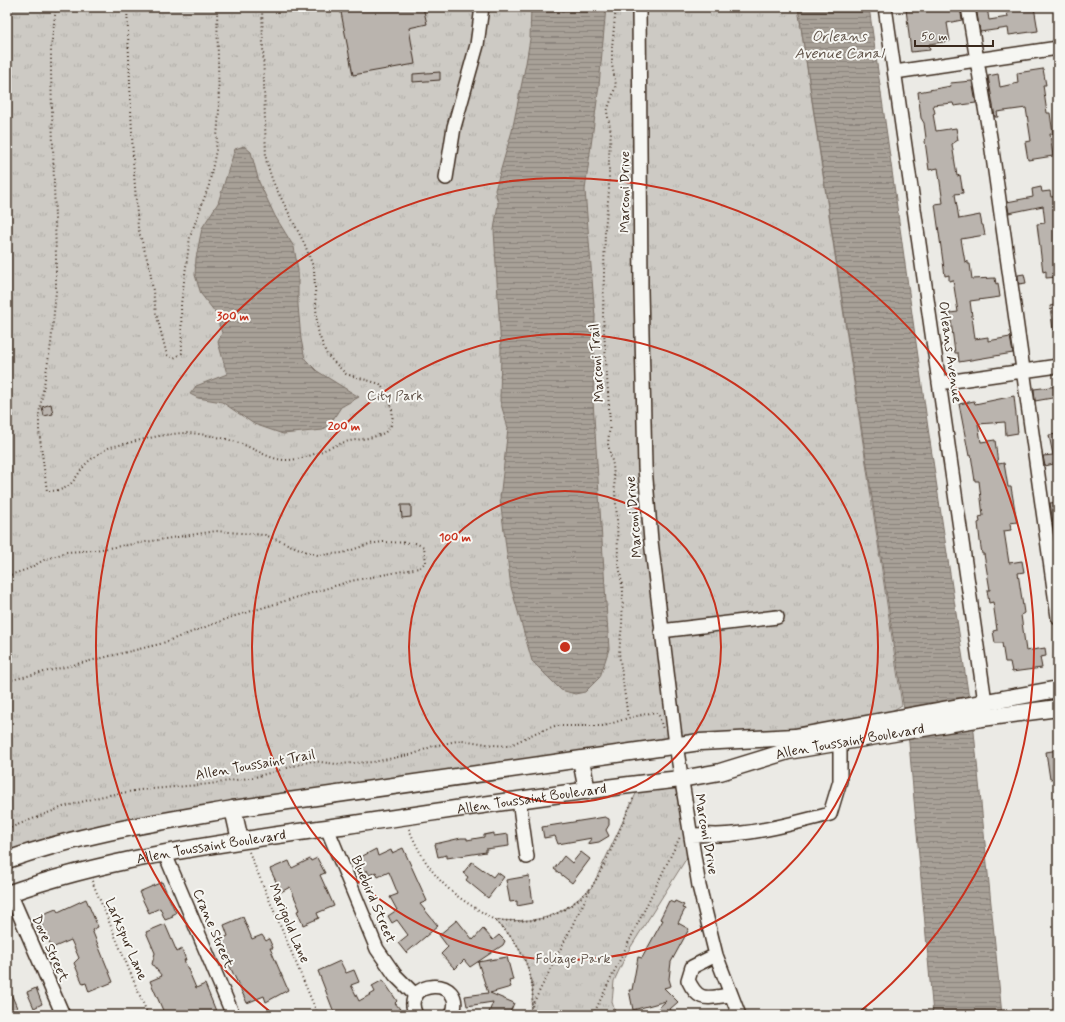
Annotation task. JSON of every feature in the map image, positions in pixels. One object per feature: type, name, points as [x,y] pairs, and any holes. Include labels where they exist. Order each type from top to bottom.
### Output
[{"type":"main road","name":"Allen Toussaint Boulevard","points":[[9,894],[88,871],[164,854],[242,840],[641,783],[681,779],[720,772],[788,751],[840,742],[895,726],[982,708],[1052,690]]},
{"type":"main road","points":[[1052,690],[1053,709]]},
{"type":"main road","name":"Allen Toussaint Boulevard","points":[[982,708],[1053,709]]},
{"type":"main road","name":"Allen Toussaint Boulevard","points":[[7,860],[98,835],[158,822],[233,809],[706,741],[766,740],[895,726]]},
{"type":"main road","points":[[581,760],[587,791]]},
{"type":"main road","points":[[233,809],[242,840]]},
{"type":"street","points":[[446,178],[454,127],[477,45],[482,7]]},
{"type":"street","name":"Marconi Drive","points":[[639,7],[640,290],[645,467],[661,631],[681,779],[699,886],[716,955],[739,1015]]},
{"type":"street","name":"Orleans Avenue","points":[[885,7],[939,383],[982,708]]},
{"type":"street","points":[[968,7],[991,143],[1058,617]]},
{"type":"street","points":[[895,72],[1058,48]]},
{"type":"street","points":[[939,383],[1058,366]]},
{"type":"street","points":[[661,631],[777,617]]},
{"type":"street","points":[[691,835],[710,833],[733,835],[830,814],[840,781],[840,742]]},
{"type":"street","points":[[519,800],[527,857]]},
{"type":"street","name":"Bluebird Street","points":[[327,828],[377,949],[395,975],[416,996]]},
{"type":"street","name":"Crane Street","points":[[164,854],[234,1015]]},
{"type":"street","name":"Dove Street","points":[[9,894],[63,1015]]},
{"type":"street","points":[[716,955],[692,967],[688,980],[693,992],[704,998],[731,995]]},
{"type":"street","points":[[416,1015],[413,1005],[416,996],[423,988],[429,986],[443,987],[452,997],[454,1004],[452,1015]]},
{"type":"path","points":[[56,7],[51,48],[51,72],[56,291],[51,344],[39,414],[39,431],[47,491],[68,487],[74,483],[85,465],[102,451],[110,447],[167,435],[190,433],[221,438],[242,444],[278,459],[285,460],[302,458],[345,443],[379,435],[385,433],[390,426],[392,420],[390,404],[380,384],[346,374],[327,355],[317,324],[314,269],[305,245],[269,172],[265,148],[262,7]]},
{"type":"path","points":[[127,7],[133,166],[138,228],[150,269],[156,313],[166,355],[174,358],[182,353],[180,304],[190,237],[209,185],[216,150],[219,111],[217,7]]},
{"type":"path","name":"Marconi Trail","points":[[616,7],[612,47],[612,65],[616,85],[607,112],[611,132],[609,155],[609,191],[605,229],[603,316],[610,423],[608,444],[613,465],[618,557],[622,592],[622,625],[619,653],[628,718]]},
{"type":"path","points":[[7,576],[67,552],[95,550],[216,531],[265,535],[318,555],[343,553],[369,544],[383,542],[415,543],[424,548],[426,559],[426,562],[419,568],[371,576],[314,592],[232,617],[160,644],[7,681]]},
{"type":"path","name":"Allen Toussaint Trail","points":[[7,829],[63,807],[103,796],[140,790],[217,783],[255,777],[312,761],[336,764],[373,762],[414,754],[433,746],[462,740],[509,746],[535,733],[555,726],[604,726],[628,718],[655,712],[659,716],[660,726],[676,745]]},
{"type":"path","points":[[528,1015],[592,887],[641,783]]},
{"type":"path","points":[[405,817],[414,840],[426,863],[442,882],[460,898],[507,930],[517,943],[524,958],[533,989],[532,1007]]},
{"type":"path","points":[[593,1015],[688,820]]},
{"type":"path","name":"Marigold Lane","points":[[242,840],[318,1015]]},
{"type":"path","name":"Larkspur Lane","points":[[88,871],[148,1015]]},
{"type":"path","points":[[494,920],[530,920],[546,918],[561,912],[592,887]]},
{"type":"green space","name":"City Park","points":[[7,7],[798,7],[902,705],[870,724],[233,809],[7,860]]},
{"type":"green space","name":"Foliage Park","points":[[681,779],[693,848],[627,953],[614,981],[612,1002],[616,1015],[528,1015],[532,1003],[533,990],[526,963],[512,938],[494,920],[511,921],[548,917],[579,898],[592,887],[641,783]]},
{"type":"water","points":[[531,7],[606,7],[599,86],[585,190],[595,317],[593,401],[609,649],[600,677],[585,692],[575,694],[561,690],[532,661],[511,587],[500,499],[508,428],[500,401],[501,349],[494,230],[498,204],[495,190],[512,131],[526,63],[530,39]]},
{"type":"water","name":"Orleans Avenue Canal","points":[[798,7],[869,7],[928,428],[974,732],[1002,1015],[933,1015],[909,743]]},
{"type":"water","points":[[244,146],[251,152],[259,182],[275,216],[294,247],[298,270],[298,305],[301,339],[305,359],[317,371],[359,397],[341,407],[330,424],[323,430],[283,434],[254,424],[222,402],[198,398],[190,394],[196,386],[227,374],[218,342],[222,333],[215,312],[201,294],[195,275],[196,258],[202,228],[218,203],[235,149]]},
{"type":"building","points":[[340,7],[423,7],[427,24],[409,28],[415,64],[353,75]]},
{"type":"building","points":[[920,7],[960,7],[962,20],[947,23],[950,41],[929,44],[930,50],[911,52],[906,9]]},
{"type":"building","points":[[976,7],[987,7],[989,20],[1008,17],[1006,7],[1034,7],[1038,31],[1009,35],[1008,28],[980,32]]},
{"type":"building","points":[[1043,69],[1046,85],[1043,85],[1047,113],[1050,113],[1053,134],[1050,134],[1053,156],[1028,160],[1025,142],[1031,141],[1026,108],[997,112],[998,117],[995,117],[988,76],[998,74],[1000,87],[1018,83],[1017,73]]},
{"type":"building","points":[[440,72],[440,80],[413,82],[413,74]]},
{"type":"building","points":[[972,81],[976,103],[954,106],[953,103],[933,105],[935,113],[933,114],[936,131],[956,128],[958,140],[952,144],[957,176],[960,175],[963,193],[955,194],[959,219],[980,215],[983,225],[985,235],[961,239],[965,262],[968,261],[968,264],[970,264],[972,279],[995,278],[996,284],[998,283],[1000,297],[970,301],[975,339],[988,337],[988,341],[1010,337],[1013,353],[959,362],[958,353],[955,353],[950,313],[958,312],[953,280],[949,281],[949,275],[945,276],[935,204],[943,203],[938,168],[929,170],[924,123],[921,118],[918,92],[951,86],[950,83]]},
{"type":"building","points":[[1041,187],[1042,192],[1050,191],[1051,197],[1058,196],[1058,277],[1046,278],[1046,271],[1043,272],[1037,224],[1045,223],[1043,206],[1009,213],[1007,202],[1033,197],[1032,189]]},
{"type":"building","points":[[1024,274],[1026,283],[1019,284],[1018,275]]},
{"type":"building","points":[[1058,304],[1058,329],[1053,330],[1050,306]]},
{"type":"building","points":[[1058,386],[1058,397],[1035,401],[1034,389]]},
{"type":"building","points":[[1014,396],[1018,433],[1006,435],[1005,422],[978,424],[981,442],[995,440],[998,464],[1004,463],[1008,487],[1011,487],[1017,522],[1010,523],[1011,530],[1004,531],[1009,563],[1022,561],[1024,572],[1018,573],[1024,613],[1021,615],[1026,651],[1045,648],[1046,656],[1040,657],[1042,668],[1012,672],[1010,662],[1005,662],[1002,643],[995,643],[993,631],[997,630],[993,602],[989,603],[987,590],[990,590],[984,554],[982,554],[978,523],[980,522],[979,517],[983,516],[979,481],[975,481],[971,455],[969,456],[959,404],[974,401],[975,404]]},
{"type":"building","points":[[51,404],[53,414],[44,416],[42,407]]},
{"type":"building","points":[[1058,434],[1058,463],[1045,466],[1043,456],[1053,455],[1049,435]]},
{"type":"building","points":[[1058,502],[1058,536],[1055,536],[1050,503]]},
{"type":"building","points":[[401,505],[411,505],[411,517],[402,518]]},
{"type":"building","points":[[1058,750],[1058,778],[1050,779],[1046,752]]},
{"type":"building","points":[[605,817],[609,819],[609,825],[606,830],[609,836],[599,842],[587,844],[592,838],[558,844],[555,836],[544,838],[542,827]]},
{"type":"building","points":[[494,833],[494,836],[508,834],[509,846],[486,849],[486,852],[447,858],[447,855],[438,857],[435,844],[461,838],[467,838],[467,840],[484,837],[484,835]]},
{"type":"building","points":[[403,848],[427,901],[420,904],[438,926],[406,953],[398,943],[408,935],[397,920],[392,923],[388,916],[397,910],[390,897],[398,894],[389,872],[378,877],[376,872],[369,875],[367,870],[361,873],[355,860],[376,849],[378,856],[391,850],[392,853]]},
{"type":"building","points":[[581,852],[590,859],[572,883],[554,869],[564,856],[572,863]]},
{"type":"building","points":[[317,858],[325,873],[320,875],[334,906],[317,913],[319,918],[303,925],[297,911],[300,910],[290,887],[281,892],[270,869],[289,861],[292,868],[310,859],[311,861]]},
{"type":"building","points":[[472,862],[493,877],[497,872],[504,877],[488,898],[466,880],[468,877],[463,873]]},
{"type":"building","points":[[529,876],[533,903],[517,906],[517,901],[510,902],[506,880]]},
{"type":"building","points":[[162,882],[176,913],[172,915],[173,917],[165,920],[160,908],[149,913],[139,892]]},
{"type":"building","points":[[86,899],[98,927],[92,930],[113,982],[89,992],[86,983],[83,984],[74,963],[79,958],[71,940],[52,948],[38,916],[56,909],[58,912]]},
{"type":"building","points":[[669,901],[674,903],[675,901],[684,905],[682,908],[685,909],[678,923],[689,929],[671,962],[669,979],[671,986],[664,988],[678,1002],[670,1009],[675,1015],[651,1015],[666,1001],[633,1010],[629,990],[632,990],[638,957],[642,958],[663,920],[660,919]]},
{"type":"building","points":[[243,917],[252,939],[262,935],[266,941],[269,939],[273,948],[270,948],[288,990],[266,1002],[264,996],[247,1003],[218,941],[228,936],[224,925]]},
{"type":"building","points":[[457,920],[473,940],[483,929],[493,940],[499,935],[505,941],[503,945],[470,967],[464,960],[455,969],[441,954],[448,947],[439,935]]},
{"type":"building","points":[[165,924],[177,952],[182,949],[186,960],[184,960],[196,988],[205,984],[216,1011],[207,1015],[165,1015],[150,981],[162,976],[152,964],[155,953],[146,932]]},
{"type":"building","points":[[507,957],[513,980],[509,981],[511,987],[490,993],[514,1003],[509,1015],[488,1015],[493,1002],[467,1006],[465,996],[488,993],[478,962]]},
{"type":"building","points":[[340,961],[346,973],[354,970],[359,982],[351,985],[359,1001],[375,992],[372,986],[383,980],[397,1001],[395,1003],[400,1009],[398,1011],[401,1015],[386,1015],[382,1011],[377,1015],[335,1015],[318,971]]},
{"type":"building","points":[[7,984],[20,1015],[7,1015]]},
{"type":"building","points":[[36,988],[42,1004],[34,1008],[27,992]]}]
